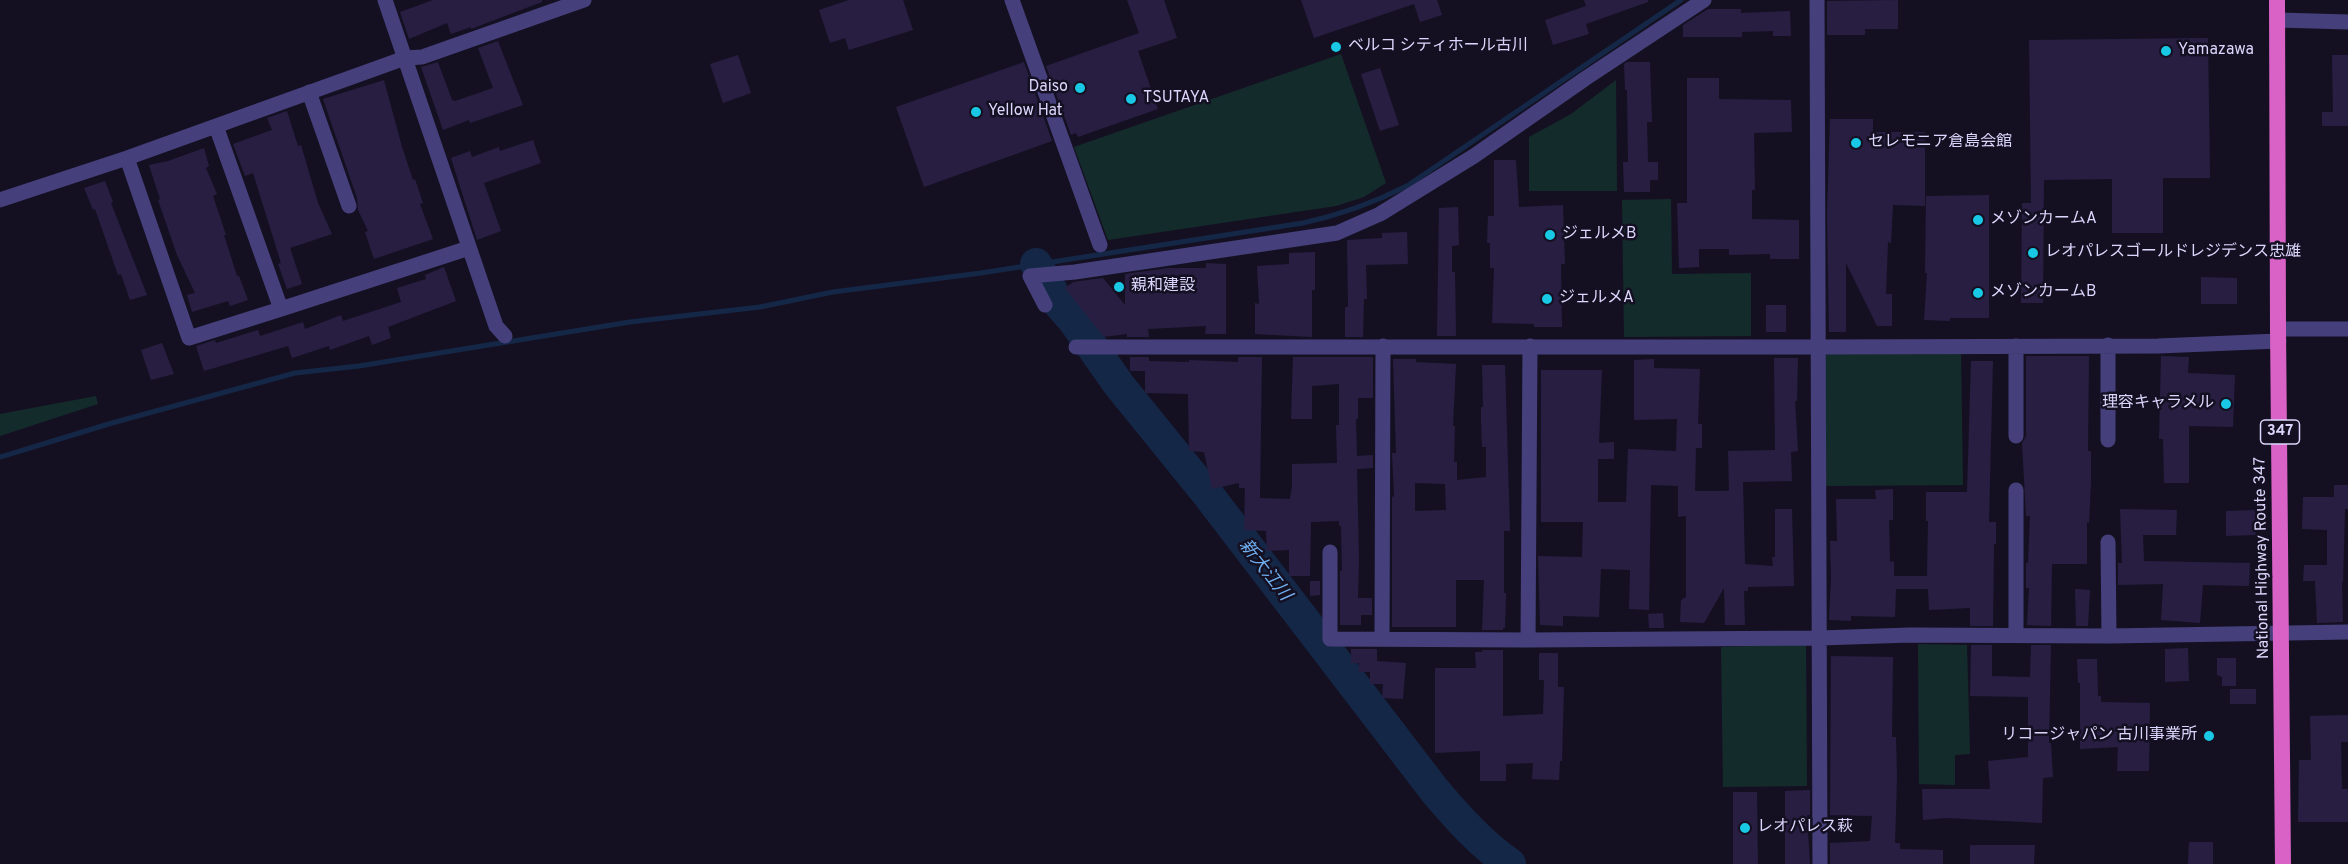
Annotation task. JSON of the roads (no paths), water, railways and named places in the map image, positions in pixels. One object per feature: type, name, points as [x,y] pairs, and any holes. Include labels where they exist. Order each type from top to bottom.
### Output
[{"type":"highway","name":"National Highway Route 347","points":[[2277,0],[2283,864]]},
{"type":"street","points":[[385,0],[496,326],[505,336]]},
{"type":"street","points":[[0,200],[127,158],[405,58],[422,57],[584,0]]},
{"type":"street","points":[[1012,0],[1100,245]]},
{"type":"street","points":[[1045,305],[1033,282],[1075,272],[1337,233],[1380,214],[1474,156],[1704,0]]},
{"type":"street","points":[[1817,0],[1820,864]]},
{"type":"street","points":[[2278,20],[2348,21]]},
{"type":"street","points":[[309,92],[349,206]]},
{"type":"street","points":[[216,126],[281,309]]},
{"type":"street","points":[[127,158],[189,338],[469,248]]},
{"type":"street","points":[[1076,347],[2108,345],[2348,329]]},
{"type":"street","points":[[2108,345],[2108,440]]},
{"type":"street","points":[[1382,639],[1383,346]]},
{"type":"street","points":[[1528,640],[1530,346]]},
{"type":"street","points":[[2016,346],[2016,436]]},
{"type":"street","points":[[2016,490],[2016,635]]},
{"type":"street","points":[[2108,542],[2109,636]]},
{"type":"street","points":[[1330,552],[1330,639],[1820,638],[1910,635],[2109,636],[2348,632]]},
{"type":"waterway","points":[[0,457],[112,423],[295,373],[359,366],[630,322],[760,307],[833,292],[981,273],[1303,223],[1330,216],[1369,203],[1407,186],[1681,0]]},
{"type":"waterway","name":"新大江川","points":[[1036,264],[1060,305],[1119,385],[1209,496],[1435,791],[1461,821],[1510,864]]},
{"type":"place","name":"ベルコ シティホール古川","points":[[1336,47]]},
{"type":"place","name":"Yamazawa","points":[[2166,51]]},
{"type":"place","name":"Daiso","points":[[1080,88]]},
{"type":"place","name":"TSUTAYA","points":[[1131,99]]},
{"type":"place","name":"Yellow Hat","points":[[976,112]]},
{"type":"place","name":"セレモニア倉島会館","points":[[1856,143]]},
{"type":"place","name":"メゾンカームA","points":[[1978,220]]},
{"type":"place","name":"ジェルメB","points":[[1550,235]]},
{"type":"place","name":"レオパレスゴールドレジデンス忠雄","points":[[2033,253]]},
{"type":"place","name":"親和建設","points":[[1119,287]]},
{"type":"place","name":"メゾンカームB","points":[[1978,293]]},
{"type":"place","name":"ジェルメA","points":[[1547,299]]},
{"type":"place","name":"理容キャラメル","points":[[2226,404]]},
{"type":"place","name":"リコージャパン 古川事業所","points":[[2209,736]]},
{"type":"place","name":"レオパレス萩","points":[[1745,828]]}]
